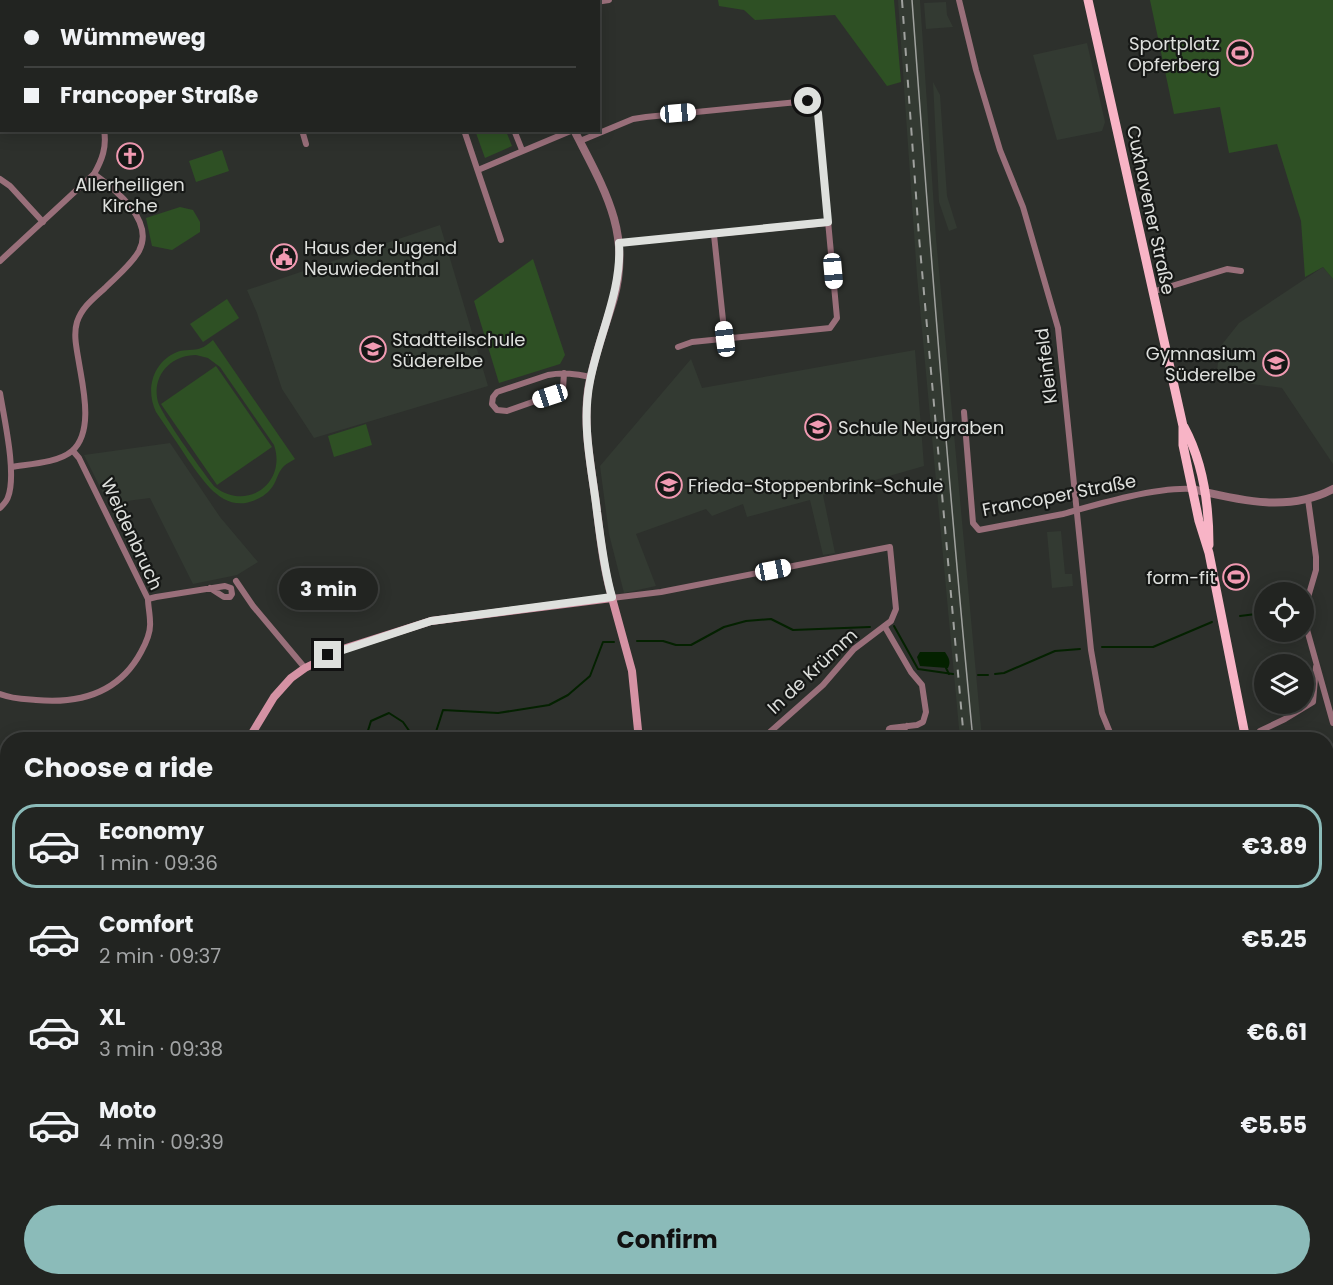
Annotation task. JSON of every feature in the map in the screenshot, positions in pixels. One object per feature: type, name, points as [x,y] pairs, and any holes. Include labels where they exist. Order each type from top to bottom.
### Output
[{"type":"main road","name":"Cuxhavener Straße","points":[[1088,0],[1183,426],[1183,445],[1198,520],[1209,553],[1244,732]]},
{"type":"main road","name":"Cuxhavener Straße","points":[[1183,426],[1193,443],[1204,492],[1209,519],[1209,553]]},
{"type":"main road","points":[[253,732],[281,688],[305,668],[346,648],[431,621],[612,597],[632,671],[638,732]]},
{"type":"street","name":"Kleinfeld","points":[[959,0],[976,70],[1000,150],[1023,207],[1058,328],[1091,650],[1102,712],[1110,732]]},
{"type":"street","points":[[580,141],[633,119],[808,101],[814,104],[818,113],[837,318],[830,328],[692,342],[678,347]]},
{"type":"street","points":[[0,261],[94,174],[103,158],[104,132]]},
{"type":"street","points":[[303,132],[306,144]]},
{"type":"street","points":[[465,132],[501,240]]},
{"type":"street","points":[[515,132],[522,150]]},
{"type":"street","points":[[478,170],[568,132]]},
{"type":"street","points":[[574,132],[611,203],[619,243],[617,285],[591,377],[586,431],[604,562],[612,597]]},
{"type":"street","points":[[11,467],[56,459],[73,450],[82,436],[86,421],[76,326],[82,309],[129,265],[141,249],[142,229],[136,214],[94,174]]},
{"type":"street","points":[[0,178],[43,222]]},
{"type":"street","points":[[619,243],[828,222]]},
{"type":"street","points":[[714,235],[725,339]]},
{"type":"street","points":[[1152,292],[1227,268],[1241,271]]},
{"type":"street","points":[[564,373],[563,389],[558,393],[503,411],[497,410],[492,404],[493,397],[499,392],[549,375],[564,373],[591,377]]},
{"type":"street","points":[[0,393],[3,430],[11,467],[8,498],[0,508]]},
{"type":"street","name":"Francoper Straße","points":[[964,412],[975,526],[986,530],[1166,491],[1192,489]]},
{"type":"street","name":"Weidenbruch","points":[[0,694],[10,698],[60,702],[76,700],[102,691],[124,676],[135,664],[147,641],[151,623],[147,599],[79,458],[73,450]]},
{"type":"street","points":[[1192,489],[1272,504],[1308,499],[1333,489]]},
{"type":"street","points":[[1308,499],[1316,557],[1316,570],[1312,582]]},
{"type":"street","name":"In de Krümm","points":[[612,597],[661,592],[890,547],[896,609],[893,619],[860,644],[823,685],[770,732]]},
{"type":"street","points":[[236,581],[253,606],[305,668]]},
{"type":"street","points":[[147,599],[210,588]]},
{"type":"street","name":"In de Krümm","points":[[885,627],[910,672],[924,689],[924,719],[917,725],[907,726]]},
{"type":"street","points":[[1310,642],[1333,723]]},
{"type":"street","points":[[1260,731],[1286,719],[1313,702],[1316,664]]},
{"type":"shaded area","points":[[718,0],[894,0],[901,82],[887,86],[835,15],[755,20],[744,10],[719,6]]},
{"type":"shaded area","points":[[898,0],[920,0],[936,238],[981,732],[959,732],[917,276]]},
{"type":"shaded area","name":"Sportplatz Opferberg","points":[[1150,0],[1333,0],[1333,279],[1323,267],[1305,277],[1301,221],[1277,144],[1229,153],[1220,107],[1174,114]]},
{"type":"shaded area","points":[[946,2],[947,15],[953,27],[926,29],[924,3]]},
{"type":"shaded area","points":[[1087,43],[1105,122],[1102,131],[1057,140],[1033,55]]},
{"type":"shaded area","points":[[933,82],[940,95],[947,196],[957,228],[949,231],[939,202]]},
{"type":"shaded area","points":[[506,132],[512,146],[485,158],[476,133]]},
{"type":"shaded area","points":[[222,150],[229,171],[196,182],[189,161]]},
{"type":"shaded area","points":[[180,207],[193,210],[200,222],[200,232],[172,250],[152,246],[146,218]]},
{"type":"shaded area","name":"Stadtteilschule Süderelbe","points":[[440,225],[488,386],[314,438],[282,389],[247,290]]},
{"type":"shaded area","points":[[533,259],[565,355],[560,364],[499,383],[474,301]]},
{"type":"shaded area","name":"Gymnasium Süderelbe","points":[[1323,267],[1333,279],[1333,464],[1282,388],[1216,379],[1220,347],[1239,323]]},
{"type":"shaded area","points":[[227,299],[239,318],[203,342],[190,324]]},
{"type":"shaded area","points":[[213,340],[295,459],[281,469],[268,492],[250,502],[227,501],[209,487],[156,412],[153,403],[151,386],[153,377],[162,362],[177,352],[204,347]],"holes":[[[196,355],[208,358],[220,367],[274,445],[277,459],[275,471],[269,482],[261,490],[251,495],[227,494],[215,487],[193,458],[158,402],[157,384],[160,376],[171,363],[187,356]]]},
{"type":"shaded area","name":"Schule Neugraben","points":[[915,350],[924,466],[823,495],[835,553],[823,555],[810,500],[747,517],[743,504],[712,516],[706,509],[636,534],[656,586],[624,593],[609,534],[600,466],[691,359],[702,388]]},
{"type":"shaded area","points":[[216,366],[272,447],[217,485],[161,404]]},
{"type":"shaded area","points":[[366,424],[372,445],[334,457],[328,436]]},
{"type":"shaded area","points":[[170,443],[220,517],[258,562],[237,575],[193,584],[150,498],[111,503],[109,493],[103,493],[84,455]]},
{"type":"shaded area","points":[[1061,531],[1065,574],[1072,574],[1073,586],[1052,588],[1047,532]]},
{"type":"shaded area","points":[[920,652],[945,652],[949,660],[948,668],[920,666],[917,657]]},
{"type":"waterway","points":[[1240,616],[1254,614]]},
{"type":"waterway","points":[[637,641],[663,641],[676,645],[691,645],[724,627],[746,621],[771,619],[793,630],[870,627]]},
{"type":"waterway","points":[[1102,647],[1153,647],[1212,622]]},
{"type":"waterway","points":[[894,626],[918,669],[953,674]]},
{"type":"waterway","points":[[436,732],[443,710],[498,713],[549,705],[568,695],[590,676],[603,642],[614,642]]},
{"type":"waterway","points":[[995,674],[1004,673],[1055,651],[1080,649]]},
{"type":"waterway","points":[[946,668],[949,674]]},
{"type":"waterway","points":[[978,675],[988,675]]},
{"type":"waterway","points":[[368,732],[371,721],[389,713],[403,722],[410,732]]},
{"type":"tram line","points":[[912,0],[940,370],[972,732]]},
{"type":"railway","points":[[902,0],[919,237],[963,732]]},
{"type":"place","name":"Sportplatz Opferberg","points":[[1240,53]]},
{"type":"place","name":"Allerheiligen Kirche","points":[[130,156]]},
{"type":"place","name":"Haus der Jugend Neuwiedenthal","points":[[284,257]]},
{"type":"place","name":"Stadtteilschule Süderelbe","points":[[373,349]]},
{"type":"place","name":"Gymnasium Süderelbe","points":[[1276,363]]},
{"type":"place","name":"Schule Neugraben","points":[[818,427]]},
{"type":"place","name":"Frieda-Stoppenbrink-Schule","points":[[669,485]]},
{"type":"place","name":"form-fit","points":[[1236,577]]},
{"type":"route","points":[[328,655],[420,623],[444,618],[612,597],[603,554],[586,417],[591,377],[617,285],[620,261],[619,243],[717,235],[828,222],[818,113],[814,104],[808,101]]}]
